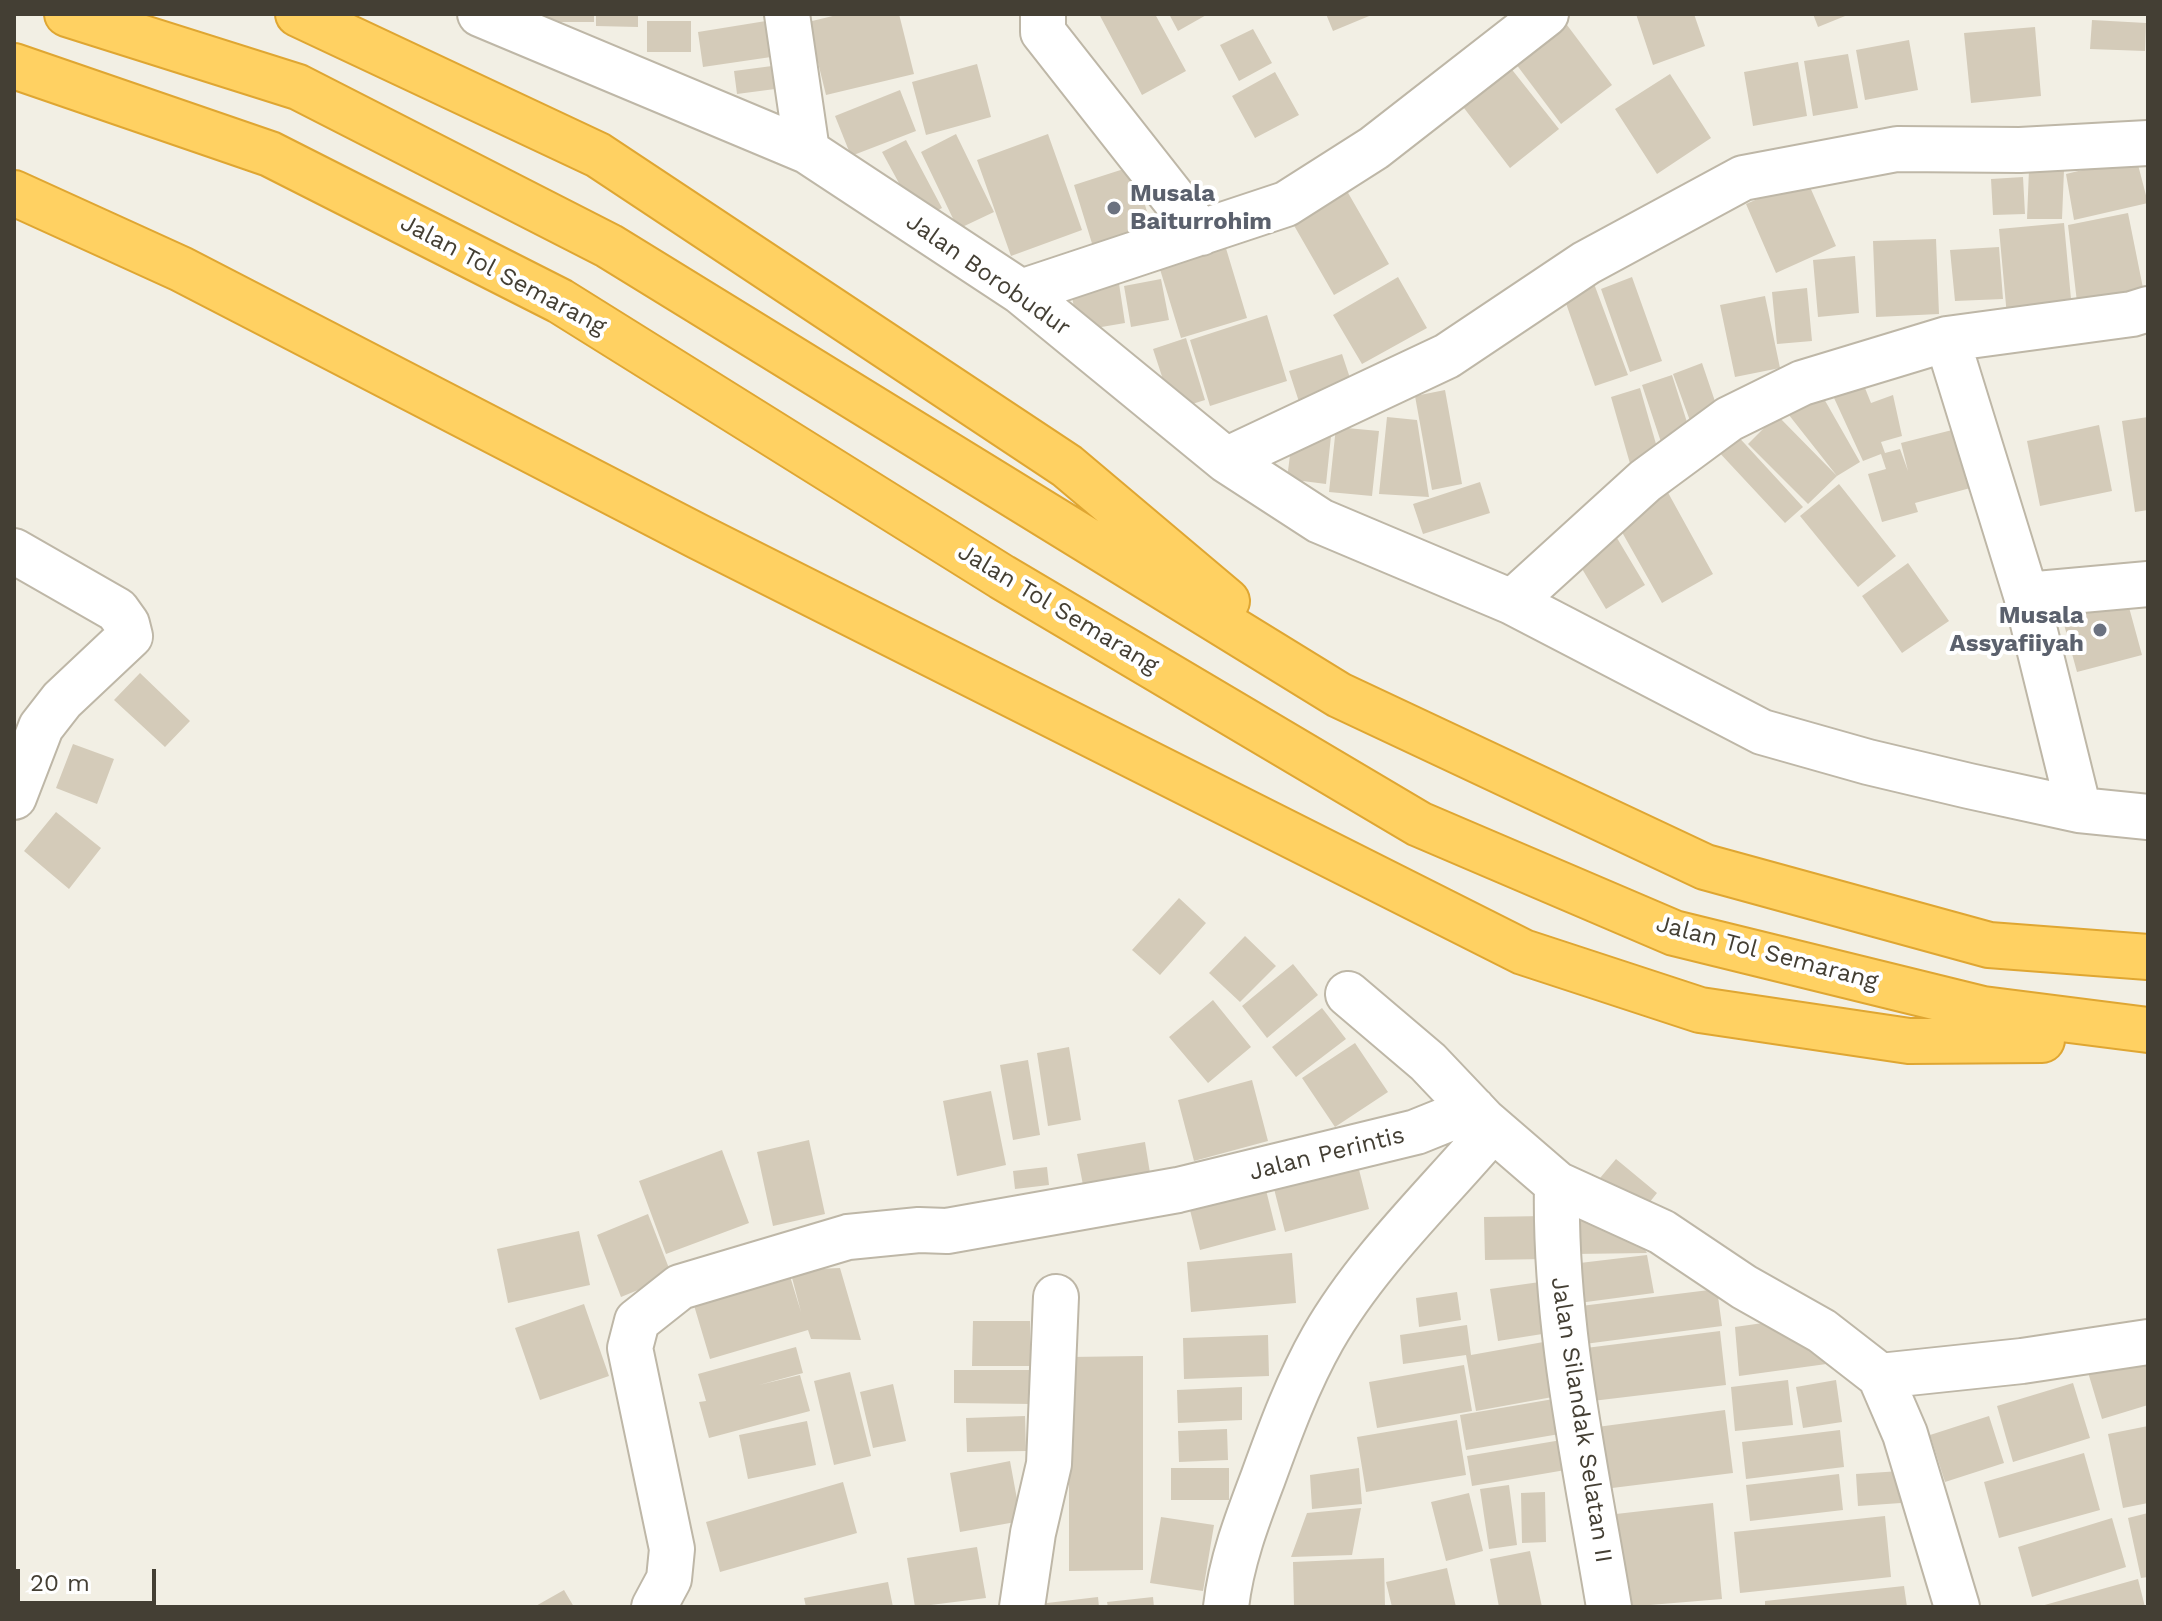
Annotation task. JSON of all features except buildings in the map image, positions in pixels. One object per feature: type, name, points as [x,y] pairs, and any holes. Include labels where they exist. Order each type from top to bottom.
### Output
[{"type":"highway","points":[[67,14],[298,87],[609,246],[1339,695],[1705,867],[1989,945],[2148,957]]},
{"type":"highway","points":[[298,14],[598,155],[1067,466],[1339,695]]},
{"type":"highway","name":"Jalan Tol Semarang","points":[[14,66],[270,154],[560,301],[1002,577],[1419,824],[1674,933],[1983,1009],[2148,1030]]},
{"type":"highway","points":[[14,193],[181,269],[713,545],[1523,952],[1700,1010],[1909,1041],[2148,1039]]},
{"type":"street","points":[[787,14],[807,151]]},
{"type":"street","points":[[1043,14],[1043,32],[1201,233]]},
{"type":"street","points":[[1021,292],[1286,204],[1374,148],[1546,14]]},
{"type":"street","name":"Jalan Borobudur","points":[[489,16],[807,151],[1021,292],[1226,460],[1320,521],[1512,602],[1762,732],[1868,762],[2079,810],[2148,817]]},
{"type":"street","points":[[1226,460],[1447,356],[1586,263],[1743,178],[1897,149],[2020,150],[2148,143]]},
{"type":"street","points":[[1512,602],[1645,481],[1729,419],[1802,383],[1947,339],[2132,314],[2148,309]]},
{"type":"street","points":[[1947,339],[2026,595],[2079,810]]},
{"type":"street","points":[[14,551],[117,610],[127,624],[130,636],[62,700],[28,716],[14,797]]},
{"type":"street","points":[[2026,595],[2105,585],[2148,584]]},
{"type":"street","points":[[1348,994],[1428,1062],[1483,1119],[1557,1184],[1662,1232],[1744,1287],[1822,1331],[1880,1376],[1905,1434],[1957,1607]]},
{"type":"street","points":[[1226,1607],[1234,1561],[1252,1505],[1302,1379],[1324,1336],[1483,1119]]},
{"type":"street","name":"Jalan Perintis","points":[[654,1607],[669,1579],[672,1549],[630,1348],[637,1321],[680,1287],[833,1242],[919,1230],[947,1231],[1178,1190],[1416,1132],[1483,1119]]},
{"type":"street","name":"Jalan Silandak Selatan II","points":[[1557,1184],[1556,1243],[1561,1323],[1609,1607]]},
{"type":"street","points":[[1022,1607],[1033,1533],[1049,1464],[1056,1297]]},
{"type":"street","points":[[1880,1376],[2022,1361],[2148,1342]]},
{"type":"place","name":"Musala Baiturrohim","points":[[1114,208]]},
{"type":"place","name":"Musala Assyafiiyah","points":[[2100,630]]}]
